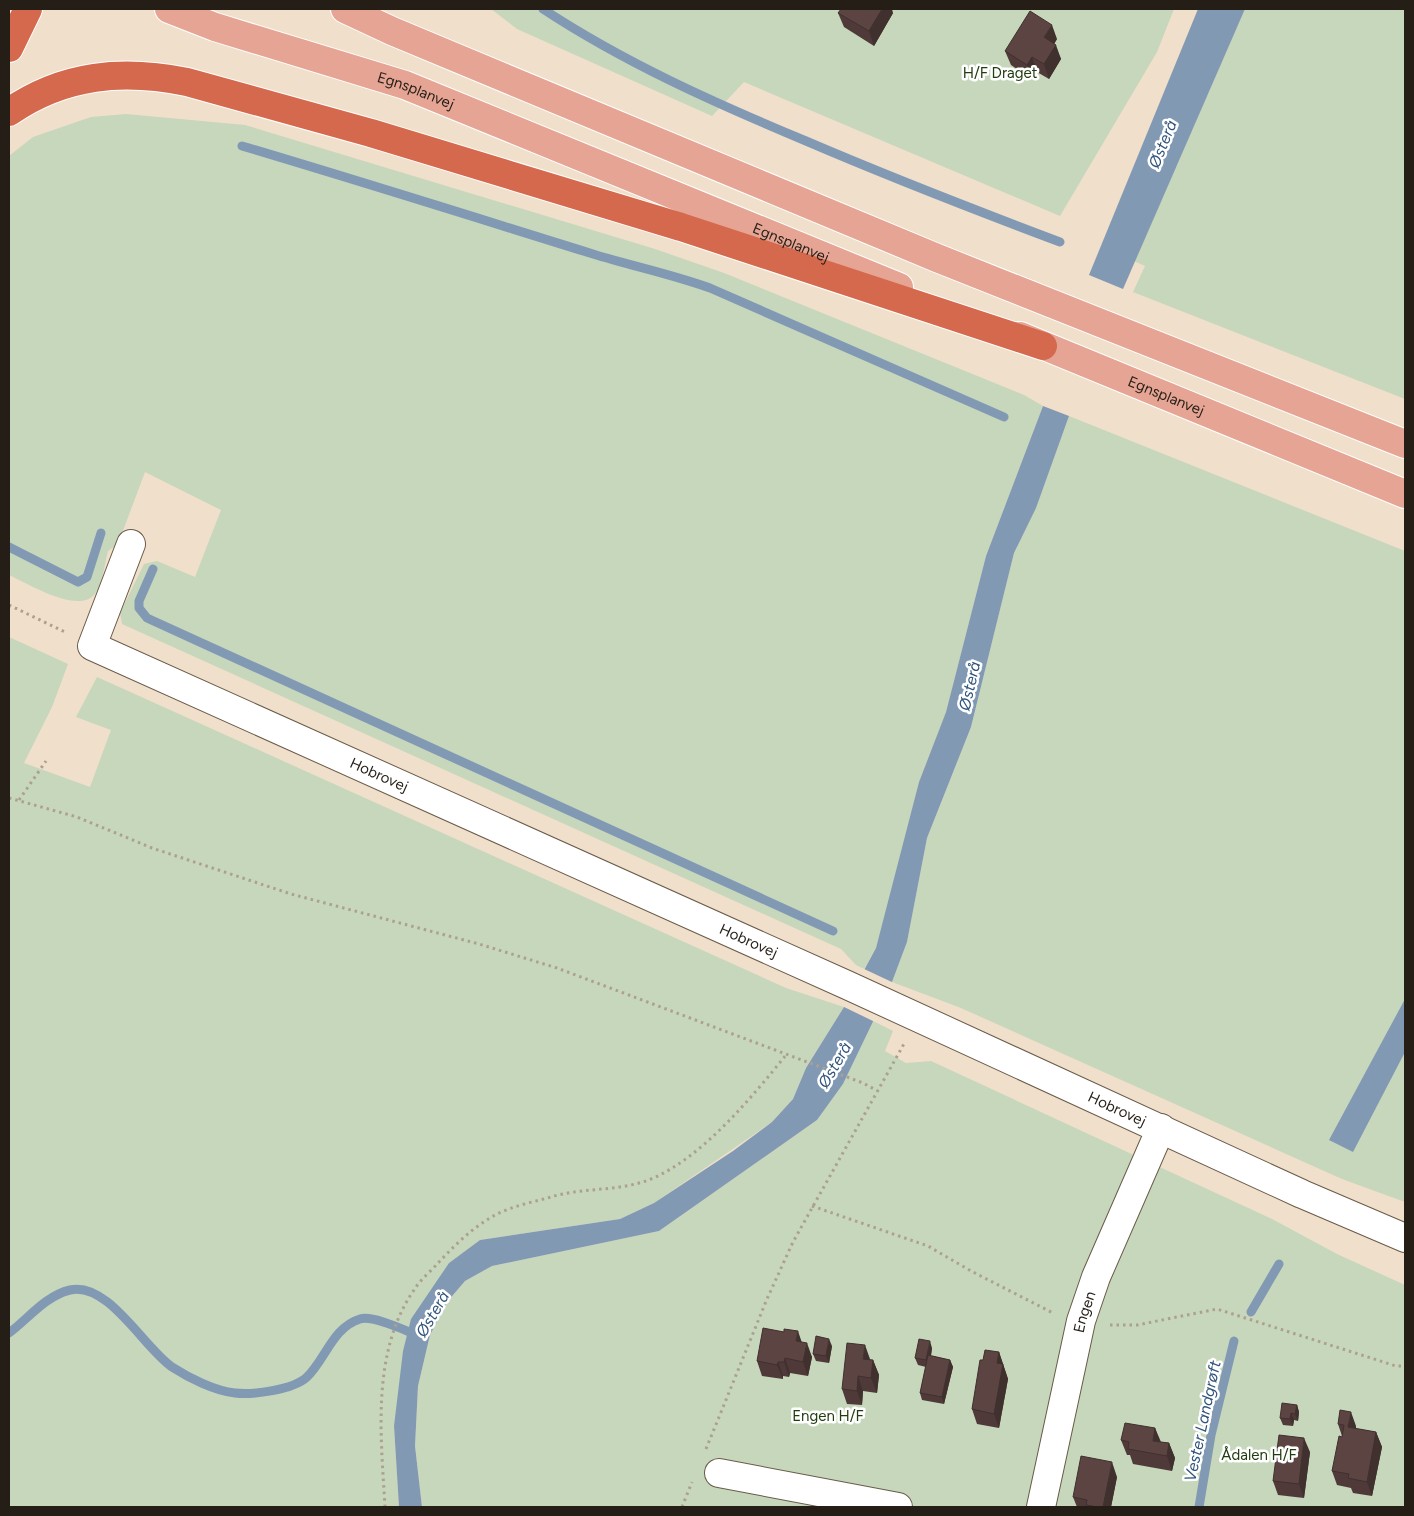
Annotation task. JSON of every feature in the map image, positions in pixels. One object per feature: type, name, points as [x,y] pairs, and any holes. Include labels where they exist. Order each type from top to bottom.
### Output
[{"type":"highway","points":[[9,48],[28,9]]},
{"type":"highway","points":[[9,112],[41,94],[98,76],[147,75],[187,82],[371,133],[645,216],[1043,346]]},
{"type":"main road","name":"Egnsplanvej","points":[[170,9],[215,27],[405,85],[1405,494]]},
{"type":"main road","points":[[345,9],[937,258],[1405,444]]},
{"type":"street","points":[[92,646],[131,544]]},
{"type":"street","name":"Hobrovej","points":[[92,646],[885,1002],[1302,1194],[1405,1238]]},
{"type":"street","name":"Engen","points":[[1041,1507],[1081,1321],[1096,1277],[1161,1128]]},
{"type":"street","points":[[706,1467],[898,1507]]},
{"type":"path","points":[[9,605],[92,646]]},
{"type":"path","points":[[19,800],[46,761]]},
{"type":"path","points":[[9,798],[77,817],[152,848],[291,894],[479,944],[557,968],[797,1058],[876,1090]]},
{"type":"path","points":[[682,1507],[706,1467],[767,1299],[793,1242],[876,1090],[919,1018]]},
{"type":"path","points":[[385,1507],[381,1421],[386,1361],[392,1334],[414,1290],[462,1237],[497,1214],[554,1196],[626,1186],[651,1179],[671,1168],[734,1115],[759,1090],[786,1055]]},
{"type":"green space","name":"H/F Draget","points":[[491,9],[1174,9],[1157,52],[1060,216],[744,82],[712,116],[517,29]]},
{"type":"green space","points":[[1245,9],[1405,9],[1405,399],[1133,292],[1145,266],[1134,261]]},
{"type":"green space","points":[[126,114],[245,125],[655,249],[724,273],[1024,395],[1043,406],[986,556],[946,712],[919,782],[876,948],[864,969],[856,965],[841,949],[122,624],[120,613],[144,564],[157,561],[195,577],[221,510],[145,472],[118,544],[108,551],[101,580],[94,595],[86,600],[64,599],[39,590],[9,575],[9,156],[33,137],[91,117]]},
{"type":"green space","points":[[1069,416],[1405,551],[1405,1202],[1342,1179],[961,1008],[892,982],[907,942],[927,838],[971,727],[1014,553],[1036,507]]},
{"type":"green space","points":[[9,637],[68,664],[52,707],[24,763],[90,787],[111,730],[76,717],[97,677],[786,988],[844,1007],[806,1068],[793,1099],[772,1122],[654,1203],[620,1219],[480,1240],[449,1263],[394,1426],[399,1507],[9,1507]]},
{"type":"green space","points":[[873,1021],[893,1031],[885,1051],[906,1063],[931,1061],[1272,1219],[1337,1254],[1405,1285],[1405,1507],[422,1507],[415,1446],[418,1386],[430,1335],[447,1302],[465,1281],[492,1266],[659,1231],[817,1120],[843,1084]]},
{"type":"water","name":"Østerå","points":[[1198,9],[1245,9],[1123,289],[1089,275]]},
{"type":"water","name":"Østerå","points":[[1043,406],[1069,416],[1036,508],[1014,553],[971,727],[927,838],[907,942],[892,982],[843,1084],[817,1120],[659,1231],[492,1266],[465,1281],[447,1302],[430,1335],[418,1386],[415,1446],[422,1507],[399,1507],[394,1426],[403,1351],[411,1319],[449,1263],[480,1240],[620,1219],[654,1203],[733,1151],[772,1122],[793,1099],[806,1068],[844,1007],[876,948],[919,782],[946,712],[986,556]]},
{"type":"water","points":[[1405,999],[1405,1052],[1353,1152],[1329,1140]]},
{"type":"pier","points":[[862,968],[894,983],[875,1022],[842,1006]]},
{"type":"building","points":[[841,9],[882,9],[869,31],[838,13]]},
{"type":"building","points":[[1030,11],[1052,25],[1044,37],[1056,45],[1044,64],[1032,57],[1027,65],[1005,51]]},
{"type":"building","points":[[763,1328],[784,1332],[784,1329],[798,1331],[796,1341],[807,1343],[803,1362],[785,1358],[784,1362],[778,1362],[777,1365],[757,1361]]},
{"type":"building","points":[[816,1336],[829,1339],[826,1356],[813,1354]]},
{"type":"building","points":[[919,1339],[930,1341],[926,1360],[915,1358]]},
{"type":"building","points":[[847,1343],[865,1345],[863,1359],[873,1360],[871,1378],[858,1376],[857,1391],[842,1389]]},
{"type":"building","points":[[985,1350],[999,1352],[997,1363],[1003,1364],[994,1414],[972,1409],[980,1360],[983,1360]]},
{"type":"building","points":[[928,1355],[950,1360],[942,1397],[920,1393]]},
{"type":"building","points":[[1282,1403],[1297,1405],[1295,1414],[1291,1413],[1290,1419],[1280,1418]]},
{"type":"building","points":[[1340,1410],[1351,1412],[1348,1427],[1376,1432],[1367,1482],[1348,1478],[1349,1474],[1332,1471],[1339,1436],[1342,1437],[1344,1425],[1338,1424]]},
{"type":"building","points":[[1125,1423],[1155,1428],[1153,1441],[1169,1443],[1167,1456],[1128,1449],[1129,1442],[1121,1440]]},
{"type":"building","points":[[1279,1435],[1304,1438],[1299,1484],[1273,1481]]},
{"type":"building","points":[[1081,1456],[1112,1462],[1103,1507],[1086,1505],[1087,1500],[1073,1497]]},
{"type":"waterway","points":[[543,9],[574,29],[638,64],[738,112],[901,180],[1060,242]]},
{"type":"waterway","points":[[242,146],[710,288],[1004,417]]},
{"type":"waterway","points":[[9,547],[78,582],[87,577],[101,533]]},
{"type":"waterway","points":[[153,569],[139,601],[139,608],[147,618],[833,931]]},
{"type":"waterway","name":"Vester Landgrøft","points":[[1251,1312],[1279,1264]]},
{"type":"waterway","name":"Østerå","points":[[9,1333],[37,1308],[53,1297],[70,1290],[84,1290],[112,1305],[161,1358],[172,1367],[194,1380],[211,1387],[235,1393],[272,1391],[301,1382],[313,1370],[336,1336],[351,1323],[360,1319],[373,1319],[417,1335]]},
{"type":"waterway","name":"Vester Landgrøft","points":[[1199,1507],[1211,1435],[1234,1341]]},
{"type":"park label","name":"Engen H/F","points":[[828,1416]]},
{"type":"park label","name":"Ådalen H/F","points":[[1259,1455]]}]
